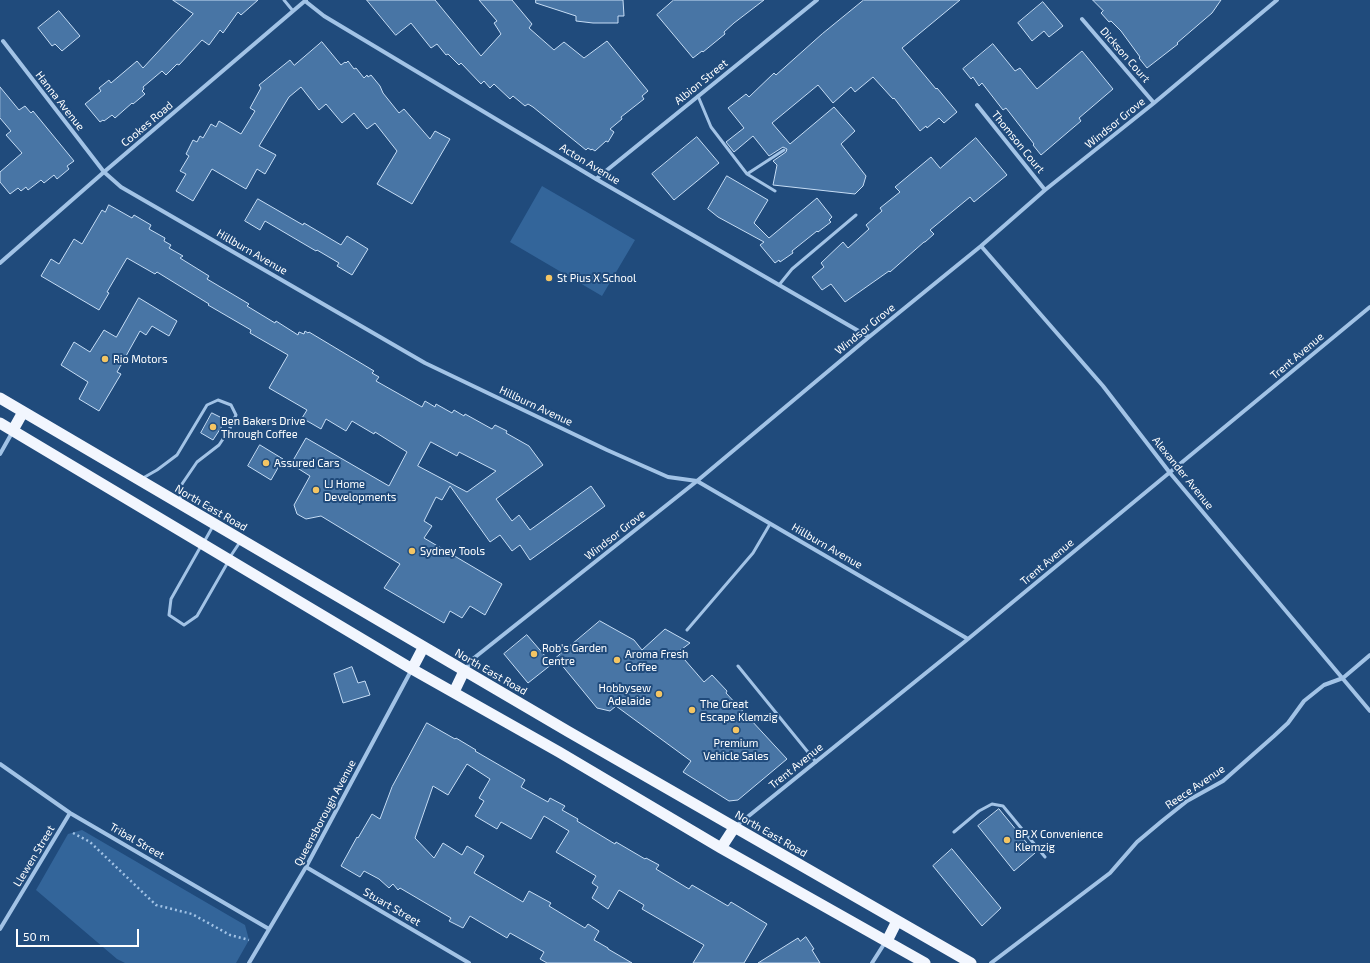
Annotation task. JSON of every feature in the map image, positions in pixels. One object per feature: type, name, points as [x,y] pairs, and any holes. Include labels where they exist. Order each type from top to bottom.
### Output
[{"type":"highway","name":"North East Road","points":[[0,398],[464,672],[971,963]]},
{"type":"highway","points":[[13,430],[23,412]]},
{"type":"highway","points":[[0,423],[412,669],[559,752],[721,848],[887,940],[925,963]]},
{"type":"highway","points":[[412,669],[424,648]]},
{"type":"highway","points":[[454,692],[464,672]]},
{"type":"highway","points":[[721,848],[734,828]]},
{"type":"highway","points":[[887,940],[897,921]]},
{"type":"street","name":"Albion Street","points":[[596,179],[817,0]]},
{"type":"street","name":"Windsor Grove","points":[[464,672],[474,658],[697,481],[869,337],[981,246],[1046,190],[1154,103],[1277,0]]},
{"type":"street","name":"Cookes Road","points":[[0,263],[104,172],[306,1]]},
{"type":"street","name":"Acton Avenue","points":[[306,1],[324,16],[596,179],[869,337]]},
{"type":"street","name":"Dickson Court","points":[[1082,20],[1154,103]]},
{"type":"street","name":"Hanna Avenue","points":[[3,41],[104,172]]},
{"type":"street","name":"Thomson Court","points":[[977,105],[1046,190]]},
{"type":"street","name":"Hillburn Avenue","points":[[104,172],[121,187],[425,363],[607,450],[668,477],[697,481],[968,639]]},
{"type":"street","name":"Alexander Avenue","points":[[981,246],[1103,386],[1170,472],[1370,711]]},
{"type":"street","name":"Trent Avenue","points":[[734,828],[968,639],[1370,307]]},
{"type":"street","points":[[0,454],[13,430]]},
{"type":"street","name":"Reece Avenue","points":[[991,963],[1110,873],[1137,842],[1162,820],[1187,801],[1223,781],[1288,723],[1304,701],[1324,685],[1343,678],[1370,655]]},
{"type":"street","name":"Queensborough Avenue","points":[[249,963],[306,867],[412,669]]},
{"type":"street","name":"Tribal Street","points":[[0,764],[70,813],[269,929]]},
{"type":"street","name":"Llewen Street","points":[[0,929],[70,813]]},
{"type":"street","name":"Stuart Street","points":[[306,867],[469,963]]},
{"type":"street","points":[[872,963],[887,940]]},
{"type":"lane","points":[[284,0],[293,11]]},
{"type":"lane","points":[[698,96],[711,127],[748,174],[775,191]]},
{"type":"lane","points":[[748,174],[784,150]]},
{"type":"lane","points":[[779,284],[792,269],[856,215]]},
{"type":"lane","points":[[139,480],[157,470],[177,455],[207,405],[218,400],[231,405],[236,415],[229,430],[219,445],[197,462],[182,484],[179,504]]},
{"type":"lane","points":[[214,524],[171,599],[169,615],[184,625],[197,616],[241,540]]},
{"type":"lane","points":[[688,630],[753,553],[770,524]]},
{"type":"lane","points":[[738,666],[816,762]]},
{"type":"lane","points":[[954,832],[979,811],[992,804],[1003,806],[1045,857]]},
{"type":"path","points":[[73,833],[90,842],[156,906],[192,914],[230,935],[249,940]]},
{"type":"shaded area","points":[[542,186],[635,240],[602,296],[510,242]]},
{"type":"shaded area","points":[[82,830],[245,925],[249,940],[236,963],[125,963],[117,959],[36,890],[68,834]]},
{"type":"building","points":[[173,0],[258,0],[241,15],[238,12],[223,33],[220,30],[209,45],[202,40],[179,65],[177,64],[166,75],[162,71],[143,87],[144,89],[142,91],[145,94],[115,118],[112,115],[100,122],[85,104],[101,91],[99,88],[109,80],[111,83],[137,61],[143,68],[193,14]]},
{"type":"building","points":[[367,0],[435,0],[481,56],[501,34],[494,23],[497,21],[479,0],[512,0],[532,24],[529,28],[554,50],[564,42],[584,58],[607,41],[648,91],[642,96],[644,99],[621,117],[622,119],[610,129],[614,132],[608,142],[606,141],[595,151],[588,148],[586,150],[533,107],[528,104],[525,106],[513,96],[510,99],[494,84],[490,88],[484,81],[481,84],[461,63],[459,65],[448,54],[446,55],[437,44],[431,48],[411,23],[396,35]]},
{"type":"building","points":[[536,0],[623,0],[624,16],[618,16],[618,23],[576,21],[576,16],[536,3]]},
{"type":"building","points":[[674,0],[764,0],[734,23],[724,32],[725,34],[703,52],[702,51],[693,58],[657,15]]},
{"type":"building","points":[[864,0],[960,0],[902,48],[957,112],[944,123],[939,118],[927,128],[926,126],[920,131],[894,98],[893,99],[873,77],[855,92],[851,87],[833,103],[818,85],[772,123],[790,144],[834,107],[855,131],[841,144],[866,176],[863,186],[855,194],[773,185],[777,165],[773,161],[786,152],[787,149],[783,147],[769,156],[753,136],[734,152],[726,142],[744,128],[728,108],[746,94],[749,97],[774,73],[776,75],[822,34]]},
{"type":"building","points":[[1093,0],[1221,0],[1212,13],[1177,43],[1178,44],[1147,68],[1121,31],[1111,21],[1109,22],[1101,13],[1103,11]]},
{"type":"building","points":[[1043,2],[1063,26],[1049,37],[1044,31],[1032,41],[1018,23]]},
{"type":"building","points":[[59,11],[80,36],[62,51],[55,44],[52,46],[38,28]]},
{"type":"building","points":[[322,42],[341,65],[348,61],[364,78],[367,75],[368,77],[371,75],[399,113],[404,109],[430,139],[435,131],[450,139],[412,204],[377,184],[397,151],[375,123],[367,129],[354,113],[342,123],[326,104],[319,110],[301,87],[289,97],[259,146],[276,155],[265,174],[257,169],[246,189],[212,169],[193,201],[176,191],[186,174],[180,171],[189,156],[186,154],[193,140],[197,142],[200,136],[203,138],[211,124],[216,127],[219,121],[241,134],[255,111],[250,108],[261,88],[259,85],[290,60],[294,65]]},
{"type":"building","points":[[993,44],[1015,71],[1020,68],[1037,89],[1082,51],[1113,89],[1079,118],[1081,121],[1041,155],[1006,108],[1003,110],[982,83],[979,86],[973,77],[971,79],[963,69]]},
{"type":"building","points":[[0,87],[19,110],[25,106],[31,113],[33,111],[74,161],[67,166],[69,169],[57,179],[54,175],[44,183],[41,180],[28,190],[26,187],[21,191],[18,188],[10,194],[0,182],[0,172],[22,153],[6,135],[11,131],[0,118]]},
{"type":"building","points":[[697,137],[719,163],[674,200],[652,174]]},
{"type":"building","points":[[976,138],[1007,175],[974,202],[970,197],[930,230],[934,234],[890,272],[889,271],[845,302],[831,284],[822,290],[812,277],[824,267],[821,263],[843,242],[848,248],[869,229],[866,225],[882,211],[880,208],[900,192],[895,187],[931,157],[940,168]]},
{"type":"building","points":[[727,176],[768,200],[754,223],[769,238],[817,198],[832,217],[829,220],[831,222],[792,251],[793,253],[780,262],[779,260],[775,263],[760,245],[764,242],[718,217],[708,209]]},
{"type":"building","points":[[258,199],[303,225],[304,223],[341,245],[347,236],[368,249],[352,275],[337,266],[339,263],[265,221],[260,230],[245,221]]},
{"type":"building","points":[[109,205],[132,218],[134,215],[151,225],[149,229],[165,238],[164,241],[171,245],[169,248],[183,256],[180,258],[209,276],[207,279],[249,304],[247,306],[275,323],[276,321],[298,335],[299,332],[304,334],[305,331],[308,333],[309,332],[374,371],[372,373],[379,377],[376,381],[422,407],[425,401],[435,407],[436,404],[452,413],[454,410],[464,416],[465,414],[492,429],[495,425],[507,431],[506,433],[529,446],[543,465],[496,499],[512,521],[519,515],[530,530],[591,486],[605,506],[530,560],[520,545],[512,551],[500,535],[490,542],[450,486],[442,500],[436,497],[424,521],[432,526],[424,538],[502,584],[485,615],[470,606],[462,618],[450,611],[444,623],[384,588],[400,564],[321,516],[306,519],[297,514],[294,505],[310,476],[291,464],[306,438],[389,486],[407,452],[375,432],[374,434],[352,421],[346,431],[326,419],[321,429],[302,418],[307,410],[269,388],[288,355],[250,333],[251,330],[208,305],[209,304],[157,272],[155,274],[127,258],[107,292],[109,293],[99,310],[41,276],[51,259],[59,264],[74,239],[82,244],[102,210],[105,212]],"holes":[[[431,442],[457,456],[459,452],[496,471],[467,492],[418,466]]]},
{"type":"building","points":[[139,298],[177,321],[169,336],[152,326],[146,335],[140,331],[117,372],[121,374],[99,411],[79,399],[88,382],[61,365],[74,342],[90,352],[104,330],[116,337]]},
{"type":"building","name":"Ben Bakers Drive Through Coffee","points":[[212,413],[226,420],[213,440],[201,433]]},
{"type":"building","name":"Assured Cars","points":[[260,445],[283,459],[271,480],[248,466]]},
{"type":"building","points":[[600,621],[634,640],[642,650],[665,629],[690,643],[678,652],[704,682],[712,675],[727,691],[726,693],[787,759],[738,800],[729,801],[683,772],[691,761],[616,706],[610,711],[597,708],[556,658]]},
{"type":"building","name":"Rob's Garden Centre","points":[[527,635],[552,664],[528,683],[504,654]]},
{"type":"building","points":[[352,667],[358,683],[365,681],[370,695],[343,703],[334,674]]},
{"type":"building","points":[[427,723],[455,739],[456,738],[476,750],[475,751],[525,780],[521,787],[548,802],[550,798],[565,806],[562,810],[578,819],[577,821],[615,844],[616,842],[645,859],[646,858],[659,865],[656,869],[689,889],[692,885],[728,906],[731,902],[767,924],[744,963],[693,963],[704,945],[642,909],[644,905],[619,890],[608,909],[592,898],[598,887],[592,883],[596,876],[556,852],[569,831],[544,816],[531,839],[501,822],[497,829],[475,816],[484,801],[479,798],[490,779],[467,764],[448,795],[433,786],[415,838],[434,858],[443,843],[462,855],[467,846],[484,856],[474,873],[523,902],[529,891],[551,903],[549,906],[585,928],[588,924],[599,931],[594,940],[632,963],[547,963],[540,959],[544,952],[510,933],[507,938],[470,916],[463,928],[449,921],[451,918],[400,888],[398,890],[393,884],[389,888],[379,879],[364,871],[360,877],[341,866],[372,814],[380,819],[392,787]]},
{"type":"building","name":"BP X Convenience Klemzig","points":[[999,809],[1035,853],[1014,871],[978,826]]},
{"type":"building","points":[[952,849],[1001,908],[982,926],[933,866]]},
{"type":"building","points":[[806,937],[814,949],[812,950],[820,963],[758,963],[798,938],[800,941]]},
{"type":"place","name":"St Pius X School","points":[[549,278]]},
{"type":"place","name":"Rio Motors","points":[[105,359]]},
{"type":"place","name":"Ben Bakers Drive Through Coffee","points":[[213,427]]},
{"type":"place","name":"Assured Cars","points":[[266,463]]},
{"type":"place","name":"LJ Home Developments","points":[[316,490]]},
{"type":"place","name":"Sydney Tools","points":[[412,551]]},
{"type":"place","name":"Rob's Garden Centre","points":[[534,654]]},
{"type":"place","name":"Aroma Fresh Coffee","points":[[617,660]]},
{"type":"place","name":"Hobbysew Adelaide","points":[[659,694]]},
{"type":"place","name":"The Great Escape Klemzig","points":[[692,710]]},
{"type":"place","name":"Premium Vehicle Sales","points":[[736,730]]},
{"type":"place","name":"BP X Convenience Klemzig","points":[[1007,840]]}]
